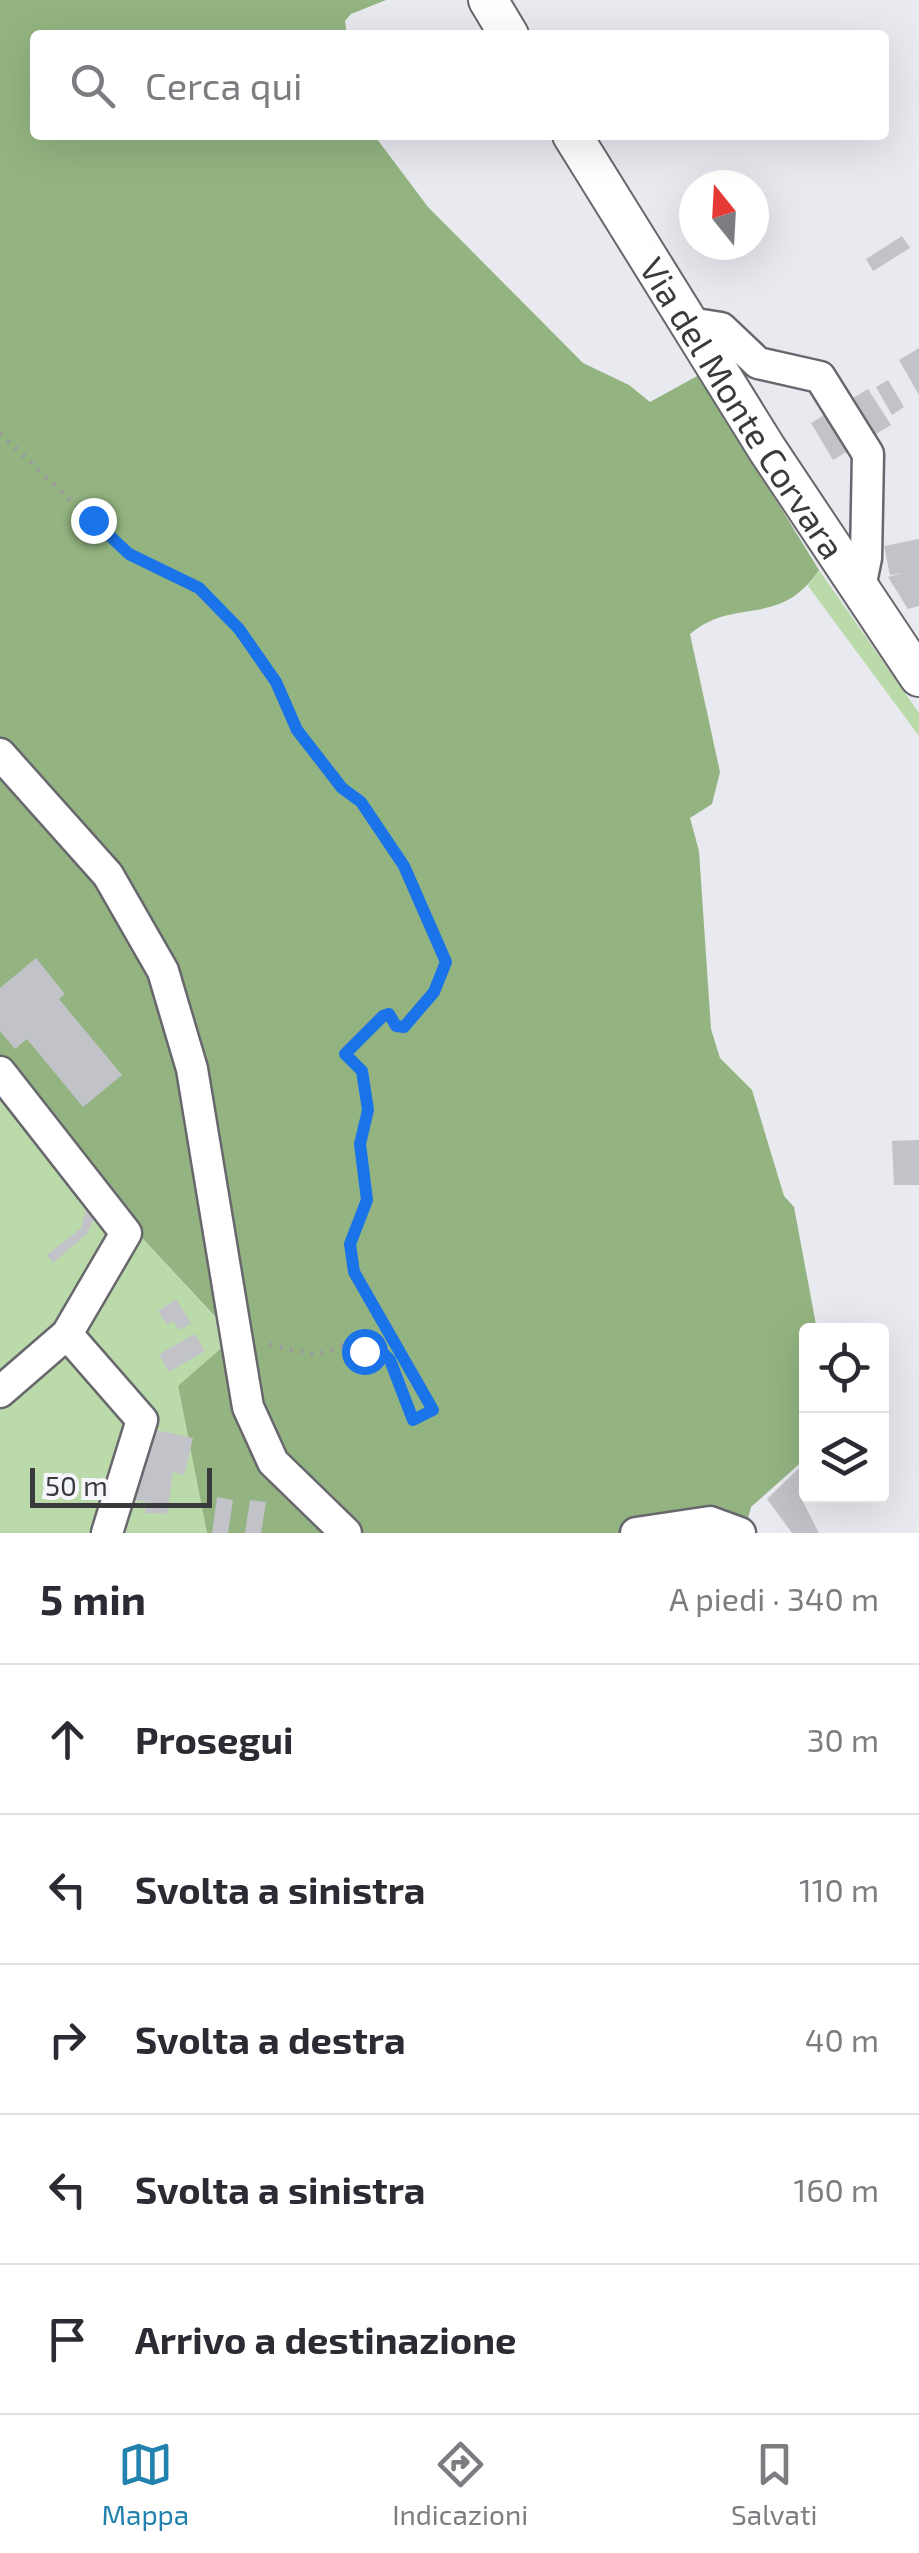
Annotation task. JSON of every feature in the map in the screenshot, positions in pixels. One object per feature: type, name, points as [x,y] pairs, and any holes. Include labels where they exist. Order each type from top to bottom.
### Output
[{"type":"main road","points":[[488,0],[507,30]]},
{"type":"main road","name":"Via del Monte Corvara","points":[[575,140],[860,592],[919,677]]},
{"type":"street","points":[[689,323],[721,328],[758,363],[820,378],[868,454],[866,558],[860,592]]},
{"type":"street","points":[[0,754],[108,875],[163,971],[192,1069],[248,1407],[273,1462],[346,1533]]},
{"type":"street","points":[[0,1072],[126,1233],[67,1334],[0,1392]]},
{"type":"street","points":[[67,1334],[142,1420],[107,1533]]},
{"type":"street","points":[[636,1533],[710,1522],[740,1533]]},
{"type":"path","points":[[0,433],[16,445],[38,474],[120,547],[199,588],[239,629],[276,682],[297,730],[342,788],[361,802],[404,866],[446,962],[434,992],[404,1027],[396,1026],[389,1014],[383,1016],[345,1054],[362,1071],[368,1110],[360,1144],[367,1200],[350,1244],[354,1272],[433,1410],[413,1420],[390,1360],[377,1347],[364,1351],[342,1346],[316,1355],[274,1342],[258,1344],[239,1360]]},
{"type":"green space","points":[[0,0],[386,0],[351,14],[345,21],[346,30],[30,30],[30,140],[378,140],[428,207],[583,363],[629,385],[650,402],[699,375],[819,570],[789,600],[723,616],[690,634],[720,772],[712,804],[690,818],[699,851],[711,1029],[720,1058],[752,1090],[784,1196],[794,1207],[816,1323],[799,1323],[799,1464],[751,1507],[744,1533],[207,1533],[178,1386],[234,1337],[132,1227],[0,1061]]},
{"type":"green space","points":[[819,570],[919,713],[919,736],[808,586]]},
{"type":"green space","points":[[0,1061],[132,1227],[234,1338],[178,1387],[207,1533],[0,1533]]},
{"type":"building","points":[[902,236],[910,248],[873,271],[866,259]]},
{"type":"building","points":[[919,348],[919,395],[899,360]]},
{"type":"building","points":[[888,380],[904,407],[892,415],[876,387]]},
{"type":"building","points":[[868,389],[891,425],[833,460],[811,423]]},
{"type":"building","points":[[919,539],[919,606],[908,609],[888,577],[903,573],[890,575],[884,546]]},
{"type":"building","points":[[36,958],[65,994],[59,999],[122,1075],[83,1107],[27,1039],[15,1049],[0,1031],[0,988]]},
{"type":"building","points":[[919,1140],[919,1185],[894,1185],[892,1141]]},
{"type":"building","points":[[67,1171],[98,1210],[87,1234],[53,1263],[47,1255],[81,1228],[86,1209],[60,1178]]},
{"type":"building","points":[[176,1299],[191,1323],[179,1330],[173,1321],[167,1325],[158,1311]]},
{"type":"building","points":[[195,1334],[205,1351],[169,1372],[159,1354]]},
{"type":"building","points":[[147,1428],[193,1438],[184,1475],[173,1472],[167,1514],[145,1513],[146,1502],[124,1498]]},
{"type":"building","points":[[799,1468],[799,1503],[804,1503],[819,1533],[792,1533],[767,1499]]},
{"type":"building","points":[[217,1497],[233,1500],[228,1533],[212,1533]]},
{"type":"building","points":[[250,1500],[266,1502],[261,1533],[245,1533]]},
{"type":"route","points":[[93,520],[129,554],[199,588],[203,598],[239,629],[276,682],[297,730],[314,747],[342,788],[361,802],[404,866],[446,962],[434,992],[422,1001],[404,1027],[396,1026],[389,1014],[383,1016],[378,1026],[345,1054],[362,1071],[368,1110],[360,1144],[367,1200],[350,1244],[354,1272],[433,1410],[413,1420],[390,1360],[377,1347],[370,1346],[364,1351]]}]
